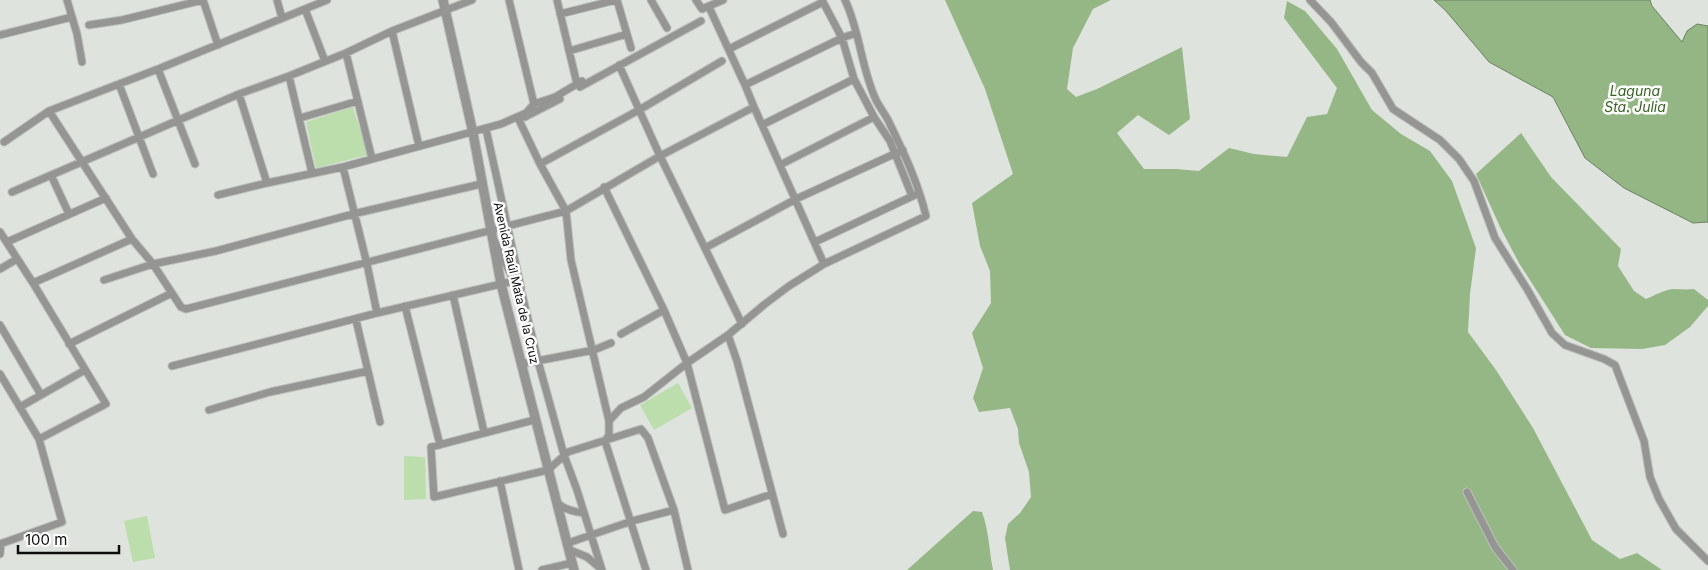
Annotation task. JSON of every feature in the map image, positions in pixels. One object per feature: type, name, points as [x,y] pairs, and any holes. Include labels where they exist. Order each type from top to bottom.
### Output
[{"type":"street","points":[[67,0],[82,62]]},
{"type":"street","points":[[89,24],[122,20],[203,0],[218,45]]},
{"type":"street","points":[[277,0],[282,18]]},
{"type":"street","points":[[4,142],[49,111],[218,45],[326,0]]},
{"type":"street","name":"Avenida Raúl Mata de la Cruz","points":[[443,0],[473,133],[501,284],[534,420],[573,566]]},
{"type":"street","points":[[12,192],[239,94],[289,76],[346,53],[392,31],[472,0]]},
{"type":"street","points":[[509,0],[534,104]]},
{"type":"street","points":[[218,195],[342,167],[473,133],[501,124],[526,113],[534,104],[555,97],[579,83],[557,0]]},
{"type":"street","points":[[560,14],[617,0],[631,48]]},
{"type":"street","points":[[651,0],[667,28]]},
{"type":"street","points":[[696,0],[702,9],[723,0]]},
{"type":"street","points":[[609,421],[621,408],[644,397],[687,363],[728,335],[789,286],[824,264],[926,216],[920,192],[903,150],[877,101],[864,66],[852,14],[846,0]]},
{"type":"street","points":[[1310,0],[1331,22],[1361,62],[1372,73],[1393,110],[1440,140],[1459,159],[1474,181],[1495,238],[1533,298],[1552,333],[1566,345],[1604,358],[1616,365],[1644,441],[1650,477],[1659,499],[1676,528],[1708,561]]},
{"type":"street","points":[[729,49],[823,1],[842,38],[854,79],[874,117],[890,141],[912,196]]},
{"type":"street","points":[[709,6],[746,85],[824,264]]},
{"type":"street","points":[[305,9],[325,61]]},
{"type":"street","points":[[0,35],[72,17]]},
{"type":"street","points":[[501,124],[510,124],[518,120],[701,21]]},
{"type":"street","points":[[392,31],[420,146]]},
{"type":"street","points":[[746,85],[856,33]]},
{"type":"street","points":[[569,51],[627,34]]},
{"type":"street","points":[[346,53],[372,159]]},
{"type":"street","points":[[540,164],[639,110],[722,61]]},
{"type":"street","points":[[619,65],[660,156],[742,324]]},
{"type":"street","points":[[158,69],[194,164]]},
{"type":"street","points":[[289,76],[312,174]]},
{"type":"street","points":[[762,125],[854,79]]},
{"type":"street","points":[[119,84],[154,174]]},
{"type":"street","points":[[239,94],[267,183]]},
{"type":"street","points":[[300,118],[358,101]]},
{"type":"street","points":[[49,111],[132,238],[153,264],[181,307],[191,309],[566,211],[604,187],[660,156],[754,107]]},
{"type":"street","points":[[780,165],[874,117]]},
{"type":"street","points":[[518,120],[566,211],[572,260],[609,421],[609,435],[605,441]]},
{"type":"street","points":[[486,129],[538,361],[564,455],[602,570]]},
{"type":"street","points":[[705,248],[796,199],[903,150]]},
{"type":"street","points":[[342,167],[367,264],[377,313]]},
{"type":"street","points":[[51,175],[69,214]]},
{"type":"street","points":[[104,280],[153,264],[216,251],[354,214],[481,184]]},
{"type":"street","points":[[604,187],[664,310],[687,363],[724,510],[772,494]]},
{"type":"street","points":[[815,242],[920,192]]},
{"type":"street","points":[[7,242],[106,198]]},
{"type":"street","points":[[490,230],[514,282],[522,294]]},
{"type":"street","points":[[0,232],[34,284],[106,404],[39,439]]},
{"type":"street","points":[[34,284],[132,238]]},
{"type":"street","points":[[0,269],[17,259]]},
{"type":"street","points":[[172,366],[356,320],[377,313],[514,282]]},
{"type":"street","points":[[69,344],[172,293]]},
{"type":"street","points":[[453,295],[484,432]]},
{"type":"street","points":[[406,306],[440,445]]},
{"type":"street","points":[[621,334],[664,310]]},
{"type":"street","points":[[356,320],[380,422]]},
{"type":"street","points":[[0,325],[41,395]]},
{"type":"street","points":[[728,335],[737,361],[783,534]]},
{"type":"street","points":[[521,364],[594,350],[611,343]]},
{"type":"street","points":[[20,406],[85,370]]},
{"type":"street","points":[[209,410],[270,392],[368,371]]},
{"type":"street","points":[[0,374],[39,439],[62,522],[1,544],[0,554]]},
{"type":"street","points":[[534,420],[431,447],[434,497],[548,470],[568,452],[641,429],[648,438],[674,510],[688,570]]},
{"type":"street","points":[[605,441],[646,570]]},
{"type":"street","points":[[500,481],[519,570]]},
{"type":"street","points":[[1467,492],[1495,547],[1513,570]]},
{"type":"street","points":[[557,502],[565,509],[575,513],[584,513]]},
{"type":"street","points":[[569,547],[591,536],[674,510]]},
{"type":"street","points":[[569,547],[587,557],[602,570]]},
{"type":"street","points":[[542,570],[573,566]]},
{"type":"shaded area","points":[[945,0],[1111,0],[1093,9],[1073,48],[1067,89],[1076,97],[1097,89],[1182,47],[1190,119],[1169,135],[1138,115],[1117,133],[1144,169],[1199,171],[1229,148],[1254,154],[1287,157],[1307,117],[1327,114],[1337,88],[1284,18],[1287,1],[1305,11],[1337,49],[1372,110],[1401,134],[1430,151],[1452,181],[1476,248],[1470,294],[1468,332],[1496,370],[1533,428],[1592,540],[1620,559],[1637,553],[1662,570],[1010,570],[1005,538],[1008,524],[1020,513],[1031,497],[1029,472],[1019,443],[1018,429],[1010,408],[979,412],[973,398],[983,368],[972,333],[991,303],[990,271],[980,246],[972,203],[1013,174],[985,89]]},
{"type":"shaded area","points":[[353,107],[368,155],[316,168],[306,122]]},
{"type":"shaded area","points":[[1521,133],[1551,177],[1621,249],[1618,266],[1634,291],[1646,299],[1673,289],[1694,289],[1708,300],[1708,306],[1690,327],[1665,345],[1642,349],[1591,348],[1565,335],[1519,263],[1476,174]]},
{"type":"shaded area","points":[[678,383],[692,408],[654,430],[640,405]]},
{"type":"shaded area","points":[[404,456],[425,457],[426,499],[404,500]]},
{"type":"shaded area","points":[[973,511],[982,512],[988,533],[993,570],[907,570]]},
{"type":"shaded area","points":[[147,516],[155,558],[133,562],[124,521]]},
{"type":"water","name":"Laguna Sta. Julia","points":[[1434,0],[1650,0],[1652,6],[1682,42],[1687,31],[1697,24],[1708,26],[1708,222],[1693,223],[1624,188],[1585,158],[1553,97],[1489,62],[1446,11]]}]
